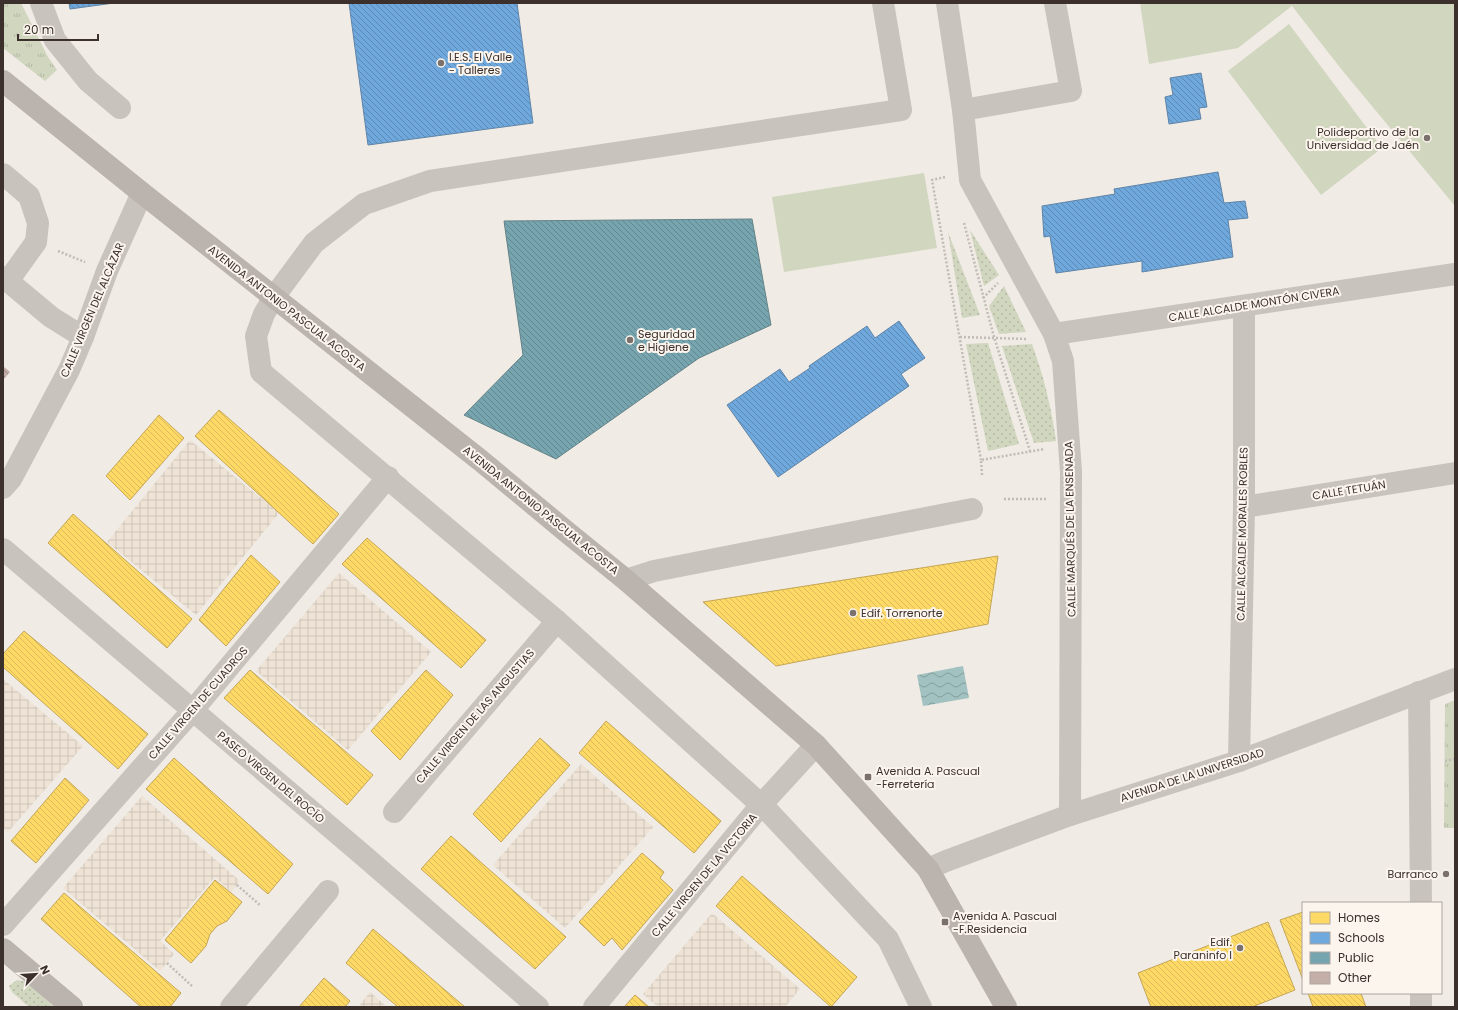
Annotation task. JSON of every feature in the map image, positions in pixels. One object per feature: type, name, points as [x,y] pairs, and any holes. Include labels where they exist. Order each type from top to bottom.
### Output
[{"type":"street","points":[[41,3],[55,40],[88,81],[120,108]]},
{"type":"street","points":[[883,3],[901,110],[430,180],[364,204],[314,243],[274,297],[264,314],[256,336],[261,372],[388,477],[557,621],[761,805],[888,939],[921,1007]]},
{"type":"street","name":"CALLE MARQUÉS DE LA ENSENADA","points":[[947,3],[970,180],[1054,334],[1063,361],[1071,472],[1070,815]]},
{"type":"street","points":[[962,110],[1071,91],[1055,3]]},
{"type":"street","name":"AVENIDA ANTONIO PASCUAL ACOSTA","points":[[3,81],[142,194],[480,460],[626,580],[816,745],[928,869],[1006,1007]]},
{"type":"street","points":[[3,174],[29,196],[38,223],[36,242],[6,279],[51,317],[83,337]]},
{"type":"street","name":"CALLE VIRGEN DEL ALCÁZAR","points":[[3,488],[11,479],[69,370],[107,272],[142,194]]},
{"type":"street","name":"CALLE ALCALDE MONTÓN CIVERA","points":[[1054,334],[1455,274]]},
{"type":"street","name":"CALLE ALCALDE MORALES ROBLES","points":[[1239,762],[1244,507],[1244,306]]},
{"type":"street","name":"CALLE TETUÁN","points":[[1244,507],[1455,473]]},
{"type":"street","name":"CALLE VIRGEN DE CUADROS","points":[[3,925],[193,710],[388,477]]},
{"type":"street","points":[[626,580],[654,571],[972,509]]},
{"type":"street","name":"PASEO VIRGEN DEL ROCÍO","points":[[3,549],[193,710],[538,1007]]},
{"type":"street","name":"CALLE VIRGEN DE LAS ANGUSTIAS","points":[[394,812],[557,621]]},
{"type":"street","name":"AVENIDA DE LA UNIVERSIDAD","points":[[928,869],[946,860],[1070,815],[1239,762],[1455,679]]},
{"type":"street","points":[[1419,692],[1420,902]]},
{"type":"street","name":"CALLE VIRGEN DE LA VICTORIA","points":[[594,1007],[761,805],[816,745]]},
{"type":"street","points":[[231,1007],[328,892]]},
{"type":"street","points":[[3,949],[72,1007]]},
{"type":"street","points":[[1421,994],[1421,1007]]},
{"type":"path","points":[[951,176],[932,180],[981,460],[982,475]]},
{"type":"path","points":[[964,223],[994,337],[1030,451]]},
{"type":"path","points":[[56,250],[89,264]]},
{"type":"path","points":[[983,298],[1003,279]]},
{"type":"path","points":[[960,337],[1033,339]]},
{"type":"path","points":[[981,460],[1045,449]]},
{"type":"path","points":[[1004,498],[1048,499]]},
{"type":"path","points":[[1445,761],[1455,759]]},
{"type":"path","points":[[237,885],[260,906]]},
{"type":"path","points":[[167,963],[193,987]]},
{"type":"green space","points":[[3,3],[21,3],[48,57],[57,70],[45,81],[3,48]]},
{"type":"green space","name":"Polideportivo de la Universidad de Jaén","points":[[1140,3],[1455,3],[1455,206],[1342,70],[1292,6],[1238,48],[1149,64]]},
{"type":"green space","points":[[1289,24],[1382,148],[1321,195],[1228,71]]},
{"type":"green space","points":[[924,173],[937,248],[784,272],[772,197]]},
{"type":"green space","points":[[970,230],[999,275],[984,286]]},
{"type":"green space","points":[[948,232],[980,315],[962,318]]},
{"type":"green space","points":[[1004,286],[1026,332],[999,334],[989,306]]},
{"type":"green space","points":[[988,343],[1019,444],[988,451],[966,344]]},
{"type":"green space","points":[[1032,344],[1047,392],[1056,441],[1034,443],[1002,346]]},
{"type":"green space","points":[[1455,700],[1455,828],[1444,828],[1445,704]]},
{"type":"green space","points":[[17,980],[27,982],[54,1007],[29,1007],[12,992],[9,986]]},
{"type":"shaded area","points":[[190,440],[279,513],[196,615],[107,542]]},
{"type":"shaded area","points":[[339,573],[431,652],[348,750],[256,671]]},
{"type":"shaded area","points":[[3,679],[83,746],[8,832],[3,828]]},
{"type":"shaded area","points":[[581,764],[653,827],[565,928],[493,865]]},
{"type":"shaded area","points":[[142,796],[240,881],[231,892],[215,877],[160,941],[174,954],[160,971],[63,888]]},
{"type":"shaded area","points":[[712,913],[800,989],[785,1007],[658,1007],[643,994]]},
{"type":"shaded area","points":[[370,992],[387,1007],[358,1007]]},
{"type":"water","points":[[963,666],[969,698],[923,706],[917,675]]},
{"type":"building: Homes","points":[[219,410],[339,514],[313,544],[195,436]]},
{"type":"building: Homes","points":[[159,415],[184,438],[130,500],[106,476]]},
{"type":"building: Homes","points":[[73,514],[192,619],[167,648],[48,543]]},
{"type":"building: Homes","points":[[367,538],[486,640],[461,668],[342,564]]},
{"type":"building: Homes","points":[[251,555],[280,582],[226,646],[199,620]]},
{"type":"building: Homes","name":"Edif. Torrenorte","points":[[998,556],[988,624],[776,666],[703,602]]},
{"type":"building: Homes","points":[[24,631],[148,734],[118,769],[3,667],[3,654]]},
{"type":"building: Homes","points":[[250,670],[373,775],[347,805],[224,698]]},
{"type":"building: Homes","points":[[426,670],[453,695],[400,760],[371,731]]},
{"type":"building: Homes","points":[[606,721],[721,821],[694,853],[579,753]]},
{"type":"building: Homes","points":[[540,738],[570,765],[501,842],[473,814]]},
{"type":"building: Homes","points":[[174,758],[293,864],[268,894],[146,789]]},
{"type":"building: Homes","points":[[65,778],[89,800],[36,863],[11,841]]},
{"type":"building: Homes","points":[[451,836],[566,937],[535,969],[421,869]]},
{"type":"building: Homes","points":[[642,853],[664,872],[660,878],[673,890],[622,950],[612,938],[604,946],[579,922]]},
{"type":"building: Homes","points":[[742,876],[857,977],[831,1007],[716,906]]},
{"type":"building: Homes","points":[[215,880],[242,902],[227,921],[217,926],[210,934],[206,946],[191,963],[165,940]]},
{"type":"building: Homes","points":[[64,893],[181,993],[170,1007],[141,1007],[41,919]]},
{"type":"building: Homes","points":[[1302,912],[1302,977],[1280,920]]},
{"type":"building: Homes","name":"Edif. Paraninfo I","points":[[1268,922],[1295,990],[1252,1007],[1151,1007],[1138,973]]},
{"type":"building: Homes","points":[[373,929],[465,1007],[398,1007],[346,963]]},
{"type":"building: Homes","points":[[324,978],[350,1001],[345,1007],[299,1007]]},
{"type":"building: Homes","points":[[1308,994],[1361,994],[1366,1007],[1313,1007]]},
{"type":"building: Homes","points":[[635,995],[649,1007],[624,1007]]},
{"type":"building: Schools","points":[[69,3],[114,3],[70,9]]},
{"type":"building: Schools","name":"I.E.S. El Valle - Talleres","points":[[349,3],[517,3],[533,123],[368,145]]},
{"type":"building: Schools","points":[[1201,73],[1207,107],[1199,108],[1201,119],[1169,124],[1165,97],[1173,95],[1170,78]]},
{"type":"building: Schools","points":[[1218,172],[1224,203],[1245,201],[1248,218],[1228,220],[1233,257],[1142,272],[1142,261],[1056,273],[1050,236],[1044,237],[1042,206],[1115,194],[1114,189]]},
{"type":"building: Schools","points":[[899,321],[925,358],[901,374],[909,386],[778,477],[727,405],[780,369],[789,382],[810,368],[809,366],[867,326],[875,338]]},
{"type":"building: Public","name":"Seguridad e Higiene","points":[[752,219],[771,325],[699,358],[556,459],[464,415],[523,355],[504,221]]},
{"type":"building: Other","points":[[3,366],[10,372],[3,380]]},
{"type":"place","name":"I.E.S. El Valle - Talleres","points":[[441,63]]},
{"type":"place","name":"Polideportivo de la Universidad de Jaén","points":[[1427,138]]},
{"type":"place","name":"Seguridad e Higiene","points":[[630,340]]},
{"type":"place","name":"Edif. Torrenorte","points":[[853,613]]},
{"type":"place","name":"Avenida A. Pascual -Ferretería","points":[[868,777]]},
{"type":"place","name":"Barranco","points":[[1446,874]]},
{"type":"place","name":"Avenida A. Pascual -F.Residencia","points":[[945,922]]},
{"type":"place","name":"Edif. Paraninfo I","points":[[1240,948]]}]
